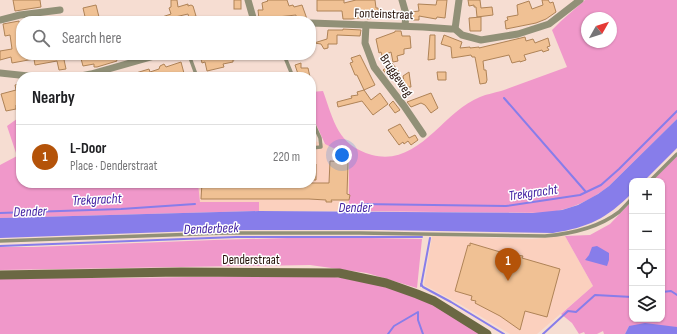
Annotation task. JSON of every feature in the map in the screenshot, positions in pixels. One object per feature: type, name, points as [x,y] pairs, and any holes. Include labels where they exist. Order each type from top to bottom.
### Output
[{"type":"street","points":[[248,0],[253,16]]},
{"type":"street","points":[[402,0],[406,14],[405,26]]},
{"type":"street","points":[[456,28],[459,0]]},
{"type":"street","name":"Fonteinstraat","points":[[316,23],[456,28],[462,35],[481,40],[518,34],[549,24],[580,0]]},
{"type":"street","points":[[0,20],[20,15],[60,10]]},
{"type":"street","name":"Bruggeweg","points":[[366,25],[365,43],[374,67],[423,134]]},
{"type":"street","points":[[98,72],[140,60]]},
{"type":"street","points":[[0,73],[16,75]]},
{"type":"street","name":"Denderstraat","points":[[0,275],[339,272],[386,282],[418,294],[434,301],[487,334]]},
{"type":"lane","points":[[191,60],[195,72]]},
{"type":"lane","points":[[286,60],[291,72]]},
{"type":"lane","points":[[316,129],[320,138],[321,147],[316,148]]},
{"type":"lane","points":[[653,178],[677,154]]},
{"type":"lane","points":[[0,241],[226,233],[561,235],[582,230],[605,221],[619,212],[629,201]]},
{"type":"shaded area","points":[[585,0],[677,0],[677,119],[609,186],[595,196],[580,204],[547,213],[349,211],[349,160],[339,159],[339,151],[325,144],[316,124],[316,92],[323,91],[338,130],[351,145],[360,151],[372,155],[389,157],[403,153],[417,146],[466,104],[488,94],[501,91],[567,67],[552,30]]},
{"type":"shaded area","points":[[16,120],[16,153],[7,126]]},
{"type":"shaded area","points":[[316,141],[339,151],[349,160],[349,211],[259,211],[258,202],[200,202],[199,188],[316,188]]},
{"type":"shaded area","points":[[677,156],[677,327],[629,326],[625,334],[604,334],[603,331],[597,334],[585,334],[584,332],[579,334],[572,323],[561,314],[593,286],[565,236],[590,235],[610,224],[629,204],[629,322],[665,322],[665,178],[655,178]]},
{"type":"shaded area","points":[[16,157],[16,188],[199,188],[200,202],[259,202],[259,211],[0,218],[0,165]]},
{"type":"shaded area","points":[[432,236],[532,239],[565,236],[593,286],[537,334],[510,334],[424,285]]},
{"type":"shaded area","points":[[321,237],[422,239],[417,288],[367,273],[310,265],[0,270],[0,247]]},
{"type":"shaded area","points":[[320,275],[349,279],[392,288],[420,298],[481,334],[0,334],[0,279]]},
{"type":"water","points":[[677,119],[677,148],[647,178],[629,178],[629,196],[605,216],[587,225],[566,231],[553,233],[381,230],[224,230],[0,238],[0,218],[259,211],[533,213],[562,210],[578,205],[609,186]]},
{"type":"water","points":[[597,246],[609,253],[607,266],[585,260],[592,247]]},
{"type":"water","points":[[645,323],[677,327],[677,334],[625,334],[629,326]]},
{"type":"building","points":[[13,0],[40,0],[41,7],[15,11]]},
{"type":"building","points":[[171,0],[177,0],[178,7],[188,4],[188,6],[191,5],[193,6],[196,16],[188,16],[188,14],[179,16],[165,16],[171,14],[169,8],[171,7]]},
{"type":"building","points":[[234,0],[241,0],[241,9],[234,9]]},
{"type":"building","points":[[267,0],[287,0],[289,6],[293,5],[294,7],[302,5],[306,16],[259,16],[258,10],[263,10],[262,3],[268,1]]},
{"type":"building","points":[[317,0],[344,0],[344,3],[356,0],[375,0],[379,17],[367,19],[366,17],[343,19],[342,11],[317,11]]},
{"type":"building","points":[[437,0],[447,0],[445,18],[437,17],[436,19],[419,16],[419,20],[411,20],[411,12],[419,11],[418,4],[436,5]]},
{"type":"building","points":[[468,0],[480,0],[481,8],[492,7],[493,15],[477,17],[476,7],[474,7],[474,5],[469,6]]},
{"type":"building","points":[[542,0],[548,0],[550,3],[553,2],[556,12],[546,19],[536,23],[506,29],[505,21],[508,20],[507,17],[518,15],[517,5],[529,1],[532,9],[543,5]]},
{"type":"building","points":[[96,5],[99,16],[85,16],[83,8]]},
{"type":"building","points":[[481,17],[481,31],[470,31],[469,18]]},
{"type":"building","points":[[16,22],[16,60],[28,60],[12,63],[11,57],[0,60],[0,51],[12,49],[10,35],[5,36],[3,24]]},
{"type":"building","points":[[328,30],[361,30],[360,36],[337,35],[337,44],[328,44],[328,48],[324,49],[321,44],[316,43],[327,39]]},
{"type":"building","points":[[395,31],[401,31],[402,36],[410,36],[411,48],[404,49],[404,54],[397,56],[398,61],[393,62],[391,52],[382,56],[381,52],[379,53],[376,39]]},
{"type":"building","points":[[430,35],[435,35],[435,59],[428,60]]},
{"type":"building","points":[[444,35],[462,42],[460,48],[479,48],[525,37],[526,41],[533,39],[535,43],[548,38],[550,46],[547,47],[549,50],[543,52],[542,50],[524,55],[526,60],[520,62],[512,63],[509,55],[483,61],[487,80],[486,83],[480,84],[475,57],[472,57],[471,55],[452,58],[451,47],[441,44]]},
{"type":"building","points":[[360,55],[375,85],[364,90],[350,63],[353,62],[351,58]]},
{"type":"building","points":[[34,60],[64,60],[66,69],[59,70],[57,61],[35,65]]},
{"type":"building","points":[[81,60],[117,61],[97,67],[94,67],[94,64],[83,66]]},
{"type":"building","points":[[201,60],[233,60],[233,62],[223,64],[224,67],[207,71],[205,62],[202,63]]},
{"type":"building","points":[[181,62],[184,72],[150,72],[159,69],[160,66],[164,64],[166,67]]},
{"type":"building","points":[[301,63],[301,68],[308,68],[309,72],[297,72],[295,65]]},
{"type":"building","points":[[392,63],[400,73],[390,78],[383,70]]},
{"type":"building","points":[[149,69],[150,72],[139,72]]},
{"type":"building","points":[[409,72],[411,87],[405,87],[403,76]]},
{"type":"building","points":[[437,72],[446,72],[446,80],[438,80]]},
{"type":"building","points":[[16,90],[16,109],[6,111],[1,94]]},
{"type":"building","points":[[364,90],[371,100],[380,93],[388,104],[373,115],[362,101],[338,107],[337,102],[352,98],[351,96],[358,95],[357,92]]},
{"type":"building","points":[[431,93],[438,108],[431,113],[425,105],[421,103],[411,107],[407,102]]},
{"type":"building","points":[[393,101],[400,110],[395,113],[389,105]]},
{"type":"building","points":[[400,124],[409,138],[415,135],[418,140],[411,145],[408,141],[399,145],[388,130]]},
{"type":"building","points":[[330,161],[348,162],[347,194],[350,195],[349,200],[331,200],[332,202],[326,202],[326,200],[309,199],[201,199],[202,188],[316,188],[316,183],[329,183]]},
{"type":"building","points":[[470,243],[517,257],[517,255],[523,256],[522,258],[560,269],[547,317],[525,311],[520,330],[500,316],[475,303],[476,301],[471,300],[472,296],[455,291],[468,245],[470,246]]},
{"type":"waterway","points":[[504,98],[586,192]]},
{"type":"waterway","name":"Trekgracht","points":[[360,204],[506,206],[580,195],[601,185],[677,111]]},
{"type":"waterway","name":"Trekgracht","points":[[0,213],[121,209],[195,204]]},
{"type":"waterway","name":"Denderbeek","points":[[0,246],[236,237],[422,237]]},
{"type":"waterway","name":"Denderbeek","points":[[421,286],[430,238]]},
{"type":"waterway","points":[[421,284],[423,287],[504,334]]},
{"type":"waterway","name":"Denderbeek","points":[[665,292],[671,291],[677,295]]},
{"type":"waterway","name":"Denderbeek","points":[[543,334],[568,311],[576,312],[595,295],[629,297]]},
{"type":"waterway","points":[[388,334],[394,326],[418,312],[418,320],[423,334]]},
{"type":"place","name":"L-Door","points":[[508,281]]},
{"type":"water label","name":"Dender","points":[[355,207]]},
{"type":"water label","name":"Dender","points":[[30,211]]}]
